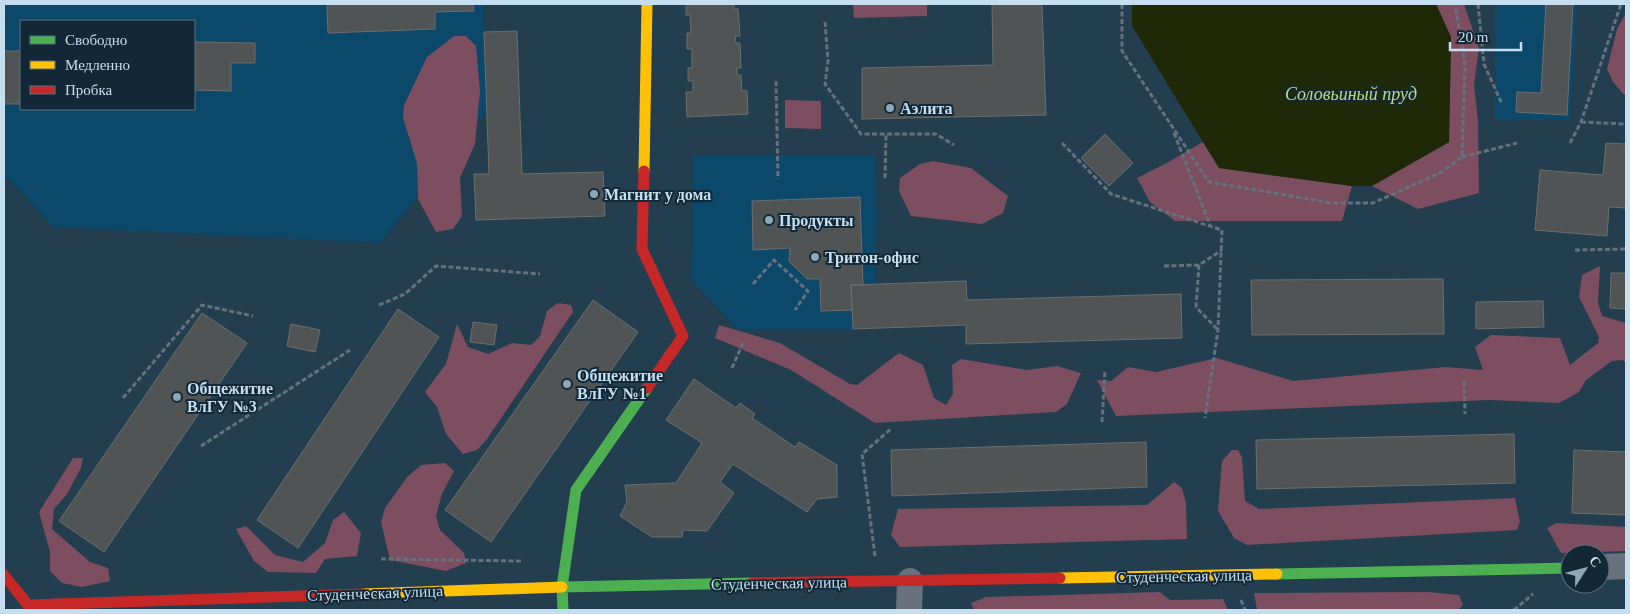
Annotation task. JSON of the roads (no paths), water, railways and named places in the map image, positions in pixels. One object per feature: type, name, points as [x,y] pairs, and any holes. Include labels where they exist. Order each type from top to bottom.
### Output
[{"type":"street","points":[[563,610],[562,587],[576,490],[683,336],[642,249],[647,4]]},
{"type":"street","points":[[1610,567],[1626,566]]},
{"type":"street","name":"Студенческая улица","points":[[4,575],[28,605],[562,587],[1560,568]]},
{"type":"street","points":[[910,581],[910,610]]},
{"type":"water","name":"Соловьиный пруд","points":[[1132,4],[1436,4],[1451,37],[1449,142],[1372,186],[1352,186],[1219,168],[1132,26]]},
{"type":"place","name":"Аэлита","points":[[890,108]]},
{"type":"place","name":"Магнит у дома","points":[[594,194]]},
{"type":"place","name":"Продукты","points":[[769,220]]},
{"type":"place","name":"Тритон-офис","points":[[815,257]]},
{"type":"place","name":"Общежитие ВлГУ №1","points":[[567,384]]},
{"type":"place","name":"Общежитие ВлГУ №3","points":[[177,397]]}]
